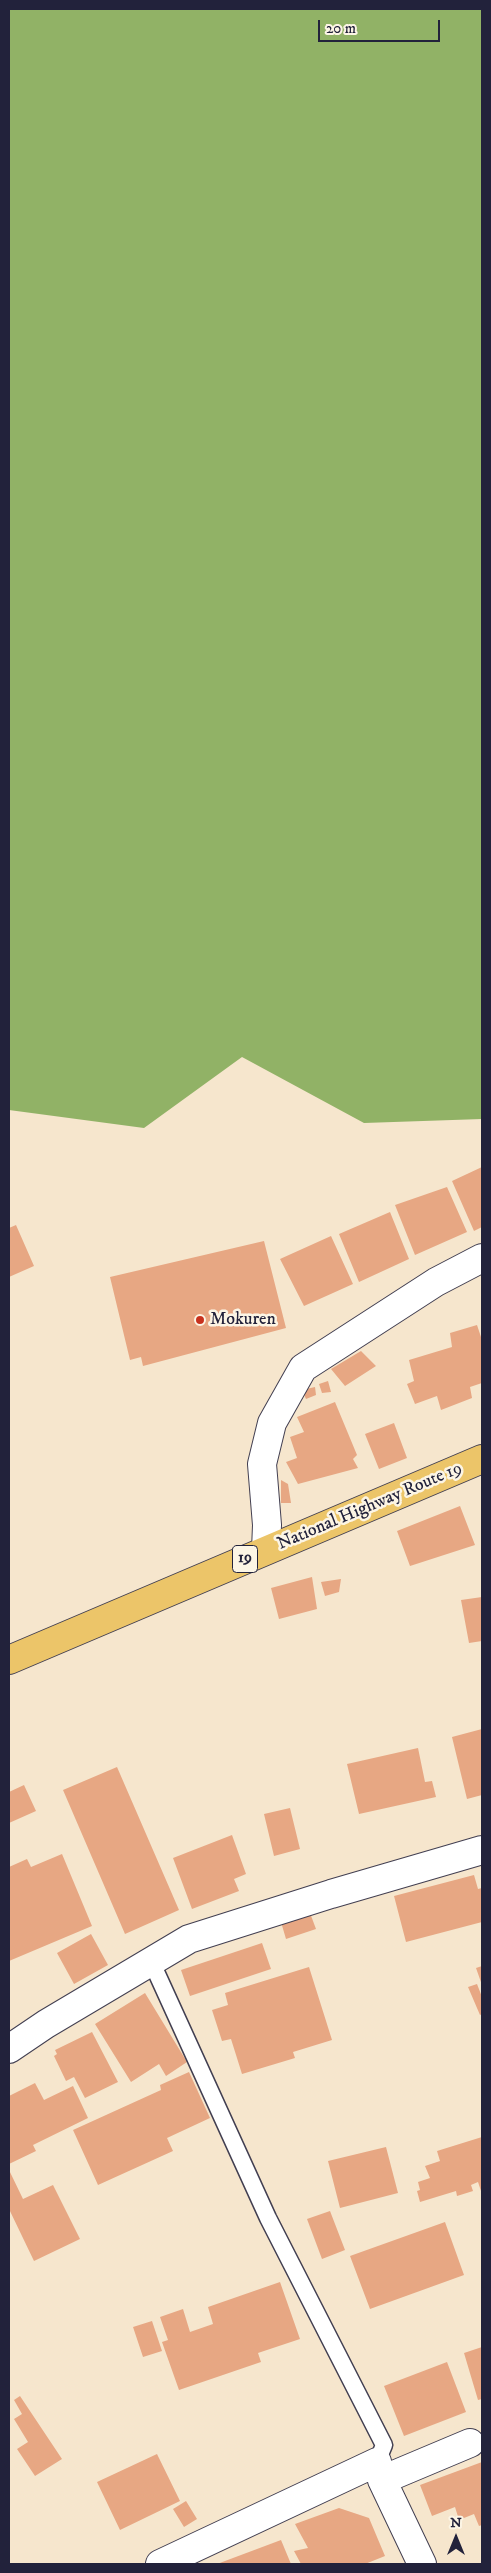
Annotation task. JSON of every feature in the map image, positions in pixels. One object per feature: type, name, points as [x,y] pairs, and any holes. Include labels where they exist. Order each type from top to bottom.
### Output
[{"type":"highway","name":"National Highway Route 19","points":[[9,1660],[482,1459]]},
{"type":"street","points":[[266,1550],[267,1524],[262,1464],[272,1423],[303,1368],[436,1282],[482,1258]]},
{"type":"street","points":[[9,2049],[46,2024],[152,1963],[189,1939],[331,1894],[482,1850]]},
{"type":"street","points":[[160,2564],[379,2471],[470,2443]]},
{"type":"street","points":[[379,2471],[422,2564]]},
{"type":"lane","points":[[152,1963],[268,2218],[384,2445],[379,2471]]},
{"type":"green space","points":[[9,9],[482,9],[482,1119],[364,1123],[242,1057],[144,1128],[9,1110]]},
{"type":"building","points":[[482,1167],[482,1227],[474,1231],[452,1181]]},
{"type":"building","points":[[447,1187],[467,1232],[415,1255],[395,1205]]},
{"type":"building","points":[[390,1212],[409,1259],[359,1282],[339,1234]]},
{"type":"building","points":[[16,1225],[34,1266],[9,1277],[9,1228]]},
{"type":"building","points":[[331,1236],[353,1284],[304,1306],[280,1259]]},
{"type":"building","points":[[264,1241],[286,1328],[143,1366],[141,1357],[130,1360],[110,1277]]},
{"type":"building","points":[[477,1325],[482,1340],[482,1383],[470,1387],[472,1398],[441,1410],[437,1396],[415,1404],[407,1384],[414,1381],[409,1360],[452,1347],[450,1333]]},
{"type":"building","points":[[361,1351],[376,1366],[345,1386],[331,1369]]},
{"type":"building","points":[[328,1381],[331,1392],[322,1393],[319,1384]]},
{"type":"building","points":[[315,1387],[316,1395],[306,1399],[302,1390]]},
{"type":"building","points":[[335,1402],[357,1455],[353,1459],[358,1468],[298,1484],[286,1462],[297,1458],[290,1437],[304,1432],[297,1417]]},
{"type":"building","points":[[394,1423],[407,1458],[379,1469],[365,1434]]},
{"type":"building","points":[[281,1480],[288,1484],[291,1503],[281,1503]]},
{"type":"building","points":[[460,1506],[475,1545],[410,1566],[397,1531]]},
{"type":"building","points":[[312,1577],[317,1609],[279,1619],[271,1588]]},
{"type":"building","points":[[341,1579],[339,1592],[325,1596],[321,1582]]},
{"type":"building","points":[[482,1597],[482,1641],[469,1643],[461,1600]]},
{"type":"building","points":[[482,1729],[482,1795],[467,1799],[452,1737]]},
{"type":"building","points":[[418,1748],[425,1782],[432,1781],[436,1797],[359,1814],[347,1764]]},
{"type":"building","points":[[117,1767],[179,1910],[125,1934],[63,1790]]},
{"type":"building","points":[[24,1785],[36,1811],[9,1823],[9,1792]]},
{"type":"building","points":[[290,1808],[300,1849],[274,1856],[264,1814]]},
{"type":"building","points":[[232,1835],[246,1874],[234,1879],[239,1891],[192,1909],[173,1858]]},
{"type":"building","points":[[62,1854],[92,1926],[9,1961],[9,1867],[27,1859],[31,1867]]},
{"type":"building","points":[[474,1875],[478,1889],[482,1888],[482,1922],[406,1942],[394,1896]]},
{"type":"building","points":[[310,1913],[316,1929],[286,1939],[281,1922]]},
{"type":"building","points":[[91,1934],[108,1965],[74,1984],[57,1953]]},
{"type":"building","points":[[262,1943],[271,1969],[190,1996],[181,1970]]},
{"type":"building","points":[[482,1966],[482,1985],[476,1968]]},
{"type":"building","points":[[309,1967],[332,2040],[293,2052],[295,2058],[242,2074],[231,2039],[222,2041],[212,2010],[228,2005],[225,1993]]},
{"type":"building","points":[[477,1984],[482,1997],[482,2014],[480,2015],[468,1987]]},
{"type":"building","points":[[145,1993],[187,2062],[166,2076],[159,2064],[131,2082],[95,2024]]},
{"type":"building","points":[[92,2032],[118,2082],[85,2098],[74,2077],[66,2081],[54,2056],[57,2054],[55,2050]]},
{"type":"building","points":[[189,2072],[210,2118],[167,2138],[173,2151],[98,2185],[73,2130],[161,2090],[160,2085]]},
{"type":"building","points":[[35,2083],[44,2100],[73,2086],[88,2118],[33,2145],[36,2151],[9,2164],[9,2096]]},
{"type":"building","points":[[482,2137],[482,2194],[478,2182],[471,2185],[473,2191],[457,2196],[456,2191],[420,2202],[417,2191],[420,2190],[418,2182],[430,2178],[425,2166],[440,2161],[437,2151]]},
{"type":"building","points":[[386,2147],[398,2193],[340,2208],[328,2161]]},
{"type":"building","points":[[9,2170],[23,2199],[53,2185],[80,2239],[34,2261],[9,2209]]},
{"type":"building","points":[[330,2211],[345,2250],[322,2259],[307,2219]]},
{"type":"building","points":[[445,2222],[464,2275],[370,2309],[350,2256]]},
{"type":"building","points":[[280,2282],[300,2339],[258,2353],[261,2362],[179,2390],[162,2342],[168,2340],[160,2317],[183,2309],[190,2332],[213,2324],[208,2307]]},
{"type":"building","points":[[152,2321],[162,2351],[143,2357],[133,2327]]},
{"type":"building","points":[[482,2347],[482,2399],[478,2400],[464,2353]]},
{"type":"building","points":[[447,2362],[466,2412],[404,2436],[384,2386]]},
{"type":"building","points":[[20,2396],[62,2459],[35,2476],[17,2449],[28,2442],[14,2419],[22,2414],[14,2400]]},
{"type":"building","points":[[157,2454],[180,2501],[120,2530],[97,2482]]},
{"type":"building","points":[[482,2462],[482,2525],[479,2526],[474,2514],[459,2520],[455,2507],[432,2516],[420,2485]]},
{"type":"building","points":[[186,2501],[197,2519],[184,2527],[173,2509]]},
{"type":"building","points":[[339,2508],[369,2518],[385,2556],[365,2564],[301,2564],[294,2551],[308,2548],[295,2524]]},
{"type":"building","points":[[281,2540],[291,2564],[217,2564]]},
{"type":"place","name":"Mokuren","points":[[200,1320]]}]
